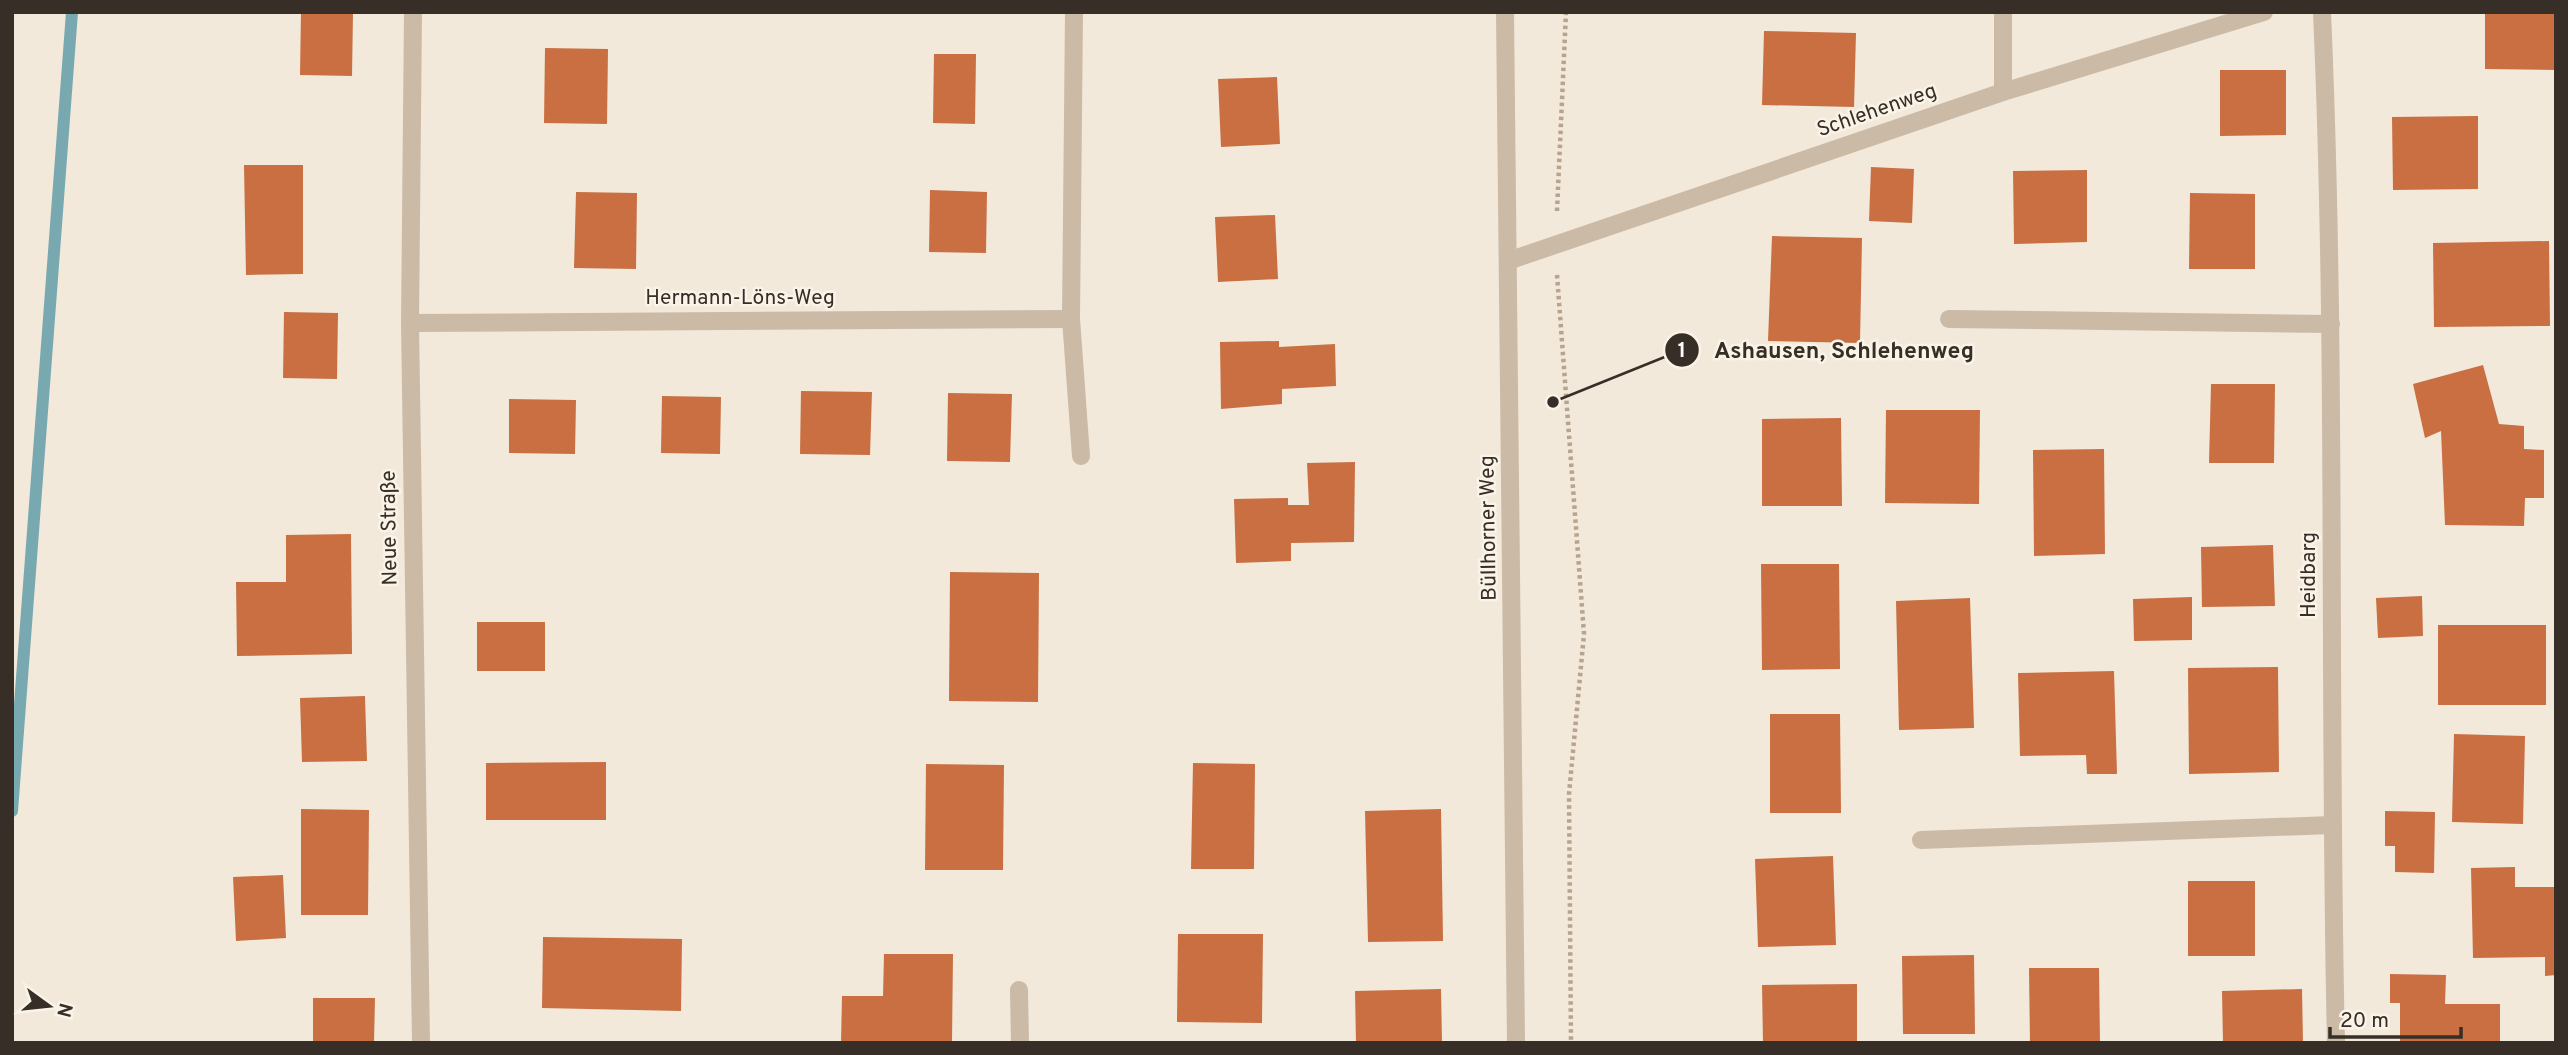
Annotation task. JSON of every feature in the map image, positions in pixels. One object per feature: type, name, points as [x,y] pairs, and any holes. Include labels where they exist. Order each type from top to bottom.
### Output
[{"type":"street","name":"Neue Straße","points":[[413,12],[410,323],[421,1043]]},
{"type":"street","points":[[1074,12],[1071,318],[1081,456]]},
{"type":"street","name":"Büllhorner Weg","points":[[1505,12],[1516,1043]]},
{"type":"street","points":[[2003,12],[2003,92]]},
{"type":"street","name":"Schlehenweg","points":[[1508,261],[2003,92],[2264,12]]},
{"type":"street","name":"Heidbarg","points":[[2322,12],[2329,170],[2331,825],[2336,1043]]},
{"type":"street","name":"Hermann-Löns-Weg","points":[[410,323],[1071,318]]},
{"type":"street","points":[[1949,319],[2330,324]]},
{"type":"street","points":[[1921,840],[2331,825]]},
{"type":"street","points":[[1019,990],[1020,1043]]},
{"type":"path","points":[[1566,12],[1555,246],[1584,634],[1569,794],[1571,1043]]},
{"type":"building","points":[[301,12],[353,12],[352,76],[300,75]]},
{"type":"building","points":[[2485,12],[2556,12],[2556,70],[2485,69]]},
{"type":"building","points":[[1764,31],[1856,33],[1854,107],[1762,105]]},
{"type":"building","points":[[545,48],[608,49],[607,124],[544,123]]},
{"type":"building","points":[[934,54],[976,54],[975,124],[933,123]]},
{"type":"building","points":[[2220,70],[2286,70],[2286,135],[2220,136]]},
{"type":"building","points":[[1277,77],[1280,144],[1221,147],[1218,79]]},
{"type":"building","points":[[2478,116],[2478,189],[2393,190],[2392,117]]},
{"type":"building","points":[[244,165],[303,165],[303,274],[246,275]]},
{"type":"building","points":[[1871,167],[1914,169],[1912,223],[1869,221]]},
{"type":"building","points":[[2087,170],[2087,242],[2014,244],[2013,171]]},
{"type":"building","points":[[930,190],[987,192],[986,253],[929,252]]},
{"type":"building","points":[[576,192],[637,193],[636,269],[574,268]]},
{"type":"building","points":[[2190,193],[2255,194],[2255,269],[2189,269]]},
{"type":"building","points":[[1275,215],[1278,279],[1218,282],[1215,217]]},
{"type":"building","points":[[1772,236],[1862,238],[1860,343],[1768,341]]},
{"type":"building","points":[[2549,241],[2550,326],[2434,327],[2433,243]]},
{"type":"building","points":[[284,312],[338,313],[337,379],[283,378]]},
{"type":"building","points":[[1279,341],[1279,347],[1335,344],[1336,386],[1282,389],[1282,404],[1221,409],[1220,342]]},
{"type":"building","points":[[2483,365],[2499,424],[2524,426],[2524,449],[2544,450],[2544,498],[2525,498],[2524,526],[2445,525],[2441,431],[2425,438],[2413,384]]},
{"type":"building","points":[[2211,384],[2275,384],[2274,463],[2209,463]]},
{"type":"building","points":[[801,391],[872,392],[870,455],[800,454]]},
{"type":"building","points":[[948,393],[1012,394],[1010,462],[947,461]]},
{"type":"building","points":[[662,396],[721,397],[720,454],[661,453]]},
{"type":"building","points":[[509,399],[576,400],[575,454],[509,453]]},
{"type":"building","points":[[1886,410],[1980,410],[1979,504],[1885,503]]},
{"type":"building","points":[[1841,418],[1842,506],[1762,506],[1762,419]]},
{"type":"building","points":[[2104,449],[2105,554],[2034,556],[2033,450]]},
{"type":"building","points":[[1355,462],[1354,542],[1291,543],[1291,561],[1236,563],[1234,499],[1288,498],[1288,505],[1309,505],[1307,463]]},
{"type":"building","points":[[351,534],[352,654],[237,656],[236,582],[286,582],[286,535]]},
{"type":"building","points":[[2273,545],[2275,606],[2202,607],[2201,547]]},
{"type":"building","points":[[1761,564],[1839,564],[1840,669],[1762,670]]},
{"type":"building","points":[[950,572],[1039,573],[1038,702],[949,701]]},
{"type":"building","points":[[2422,596],[2423,636],[2378,638],[2376,598]]},
{"type":"building","points":[[2192,597],[2192,640],[2134,641],[2133,599]]},
{"type":"building","points":[[1970,598],[1974,728],[1899,730],[1896,601]]},
{"type":"building","points":[[477,622],[545,622],[545,671],[477,671]]},
{"type":"building","points":[[2438,625],[2546,625],[2546,705],[2438,705]]},
{"type":"building","points":[[2278,667],[2279,772],[2189,774],[2188,668]]},
{"type":"building","points":[[2114,671],[2117,774],[2087,774],[2086,755],[2020,756],[2018,673]]},
{"type":"building","points":[[365,696],[367,761],[302,762],[300,698]]},
{"type":"building","points":[[1770,714],[1840,714],[1841,813],[1770,813]]},
{"type":"building","points":[[2454,734],[2525,736],[2523,824],[2452,822]]},
{"type":"building","points":[[606,762],[606,820],[486,820],[486,763]]},
{"type":"building","points":[[1193,763],[1255,764],[1254,869],[1191,869]]},
{"type":"building","points":[[926,764],[1004,765],[1003,870],[925,870]]},
{"type":"building","points":[[301,809],[369,810],[368,915],[301,915]]},
{"type":"building","points":[[1441,809],[1443,941],[1368,942],[1365,811]]},
{"type":"building","points":[[2385,811],[2435,812],[2434,873],[2395,872],[2395,846],[2385,846]]},
{"type":"building","points":[[1833,856],[1836,945],[1758,947],[1755,859]]},
{"type":"building","points":[[2515,867],[2515,887],[2556,887],[2556,975],[2545,976],[2545,957],[2473,958],[2471,868]]},
{"type":"building","points":[[283,875],[286,938],[236,941],[233,877]]},
{"type":"building","points":[[2188,881],[2255,881],[2255,956],[2188,956]]},
{"type":"building","points":[[1178,934],[1263,934],[1262,1023],[1177,1022]]},
{"type":"building","points":[[543,937],[682,939],[681,1011],[542,1008]]},
{"type":"building","points":[[884,954],[953,954],[952,1043],[841,1043],[842,996],[883,996]]},
{"type":"building","points":[[1974,955],[1975,1034],[1903,1034],[1902,956]]},
{"type":"building","points":[[2029,968],[2099,968],[2100,1043],[2030,1043]]},
{"type":"building","points":[[2390,974],[2446,975],[2445,1004],[2500,1004],[2500,1043],[2400,1043],[2400,1003],[2390,1003]]},
{"type":"building","points":[[1857,984],[1857,1043],[1763,1043],[1762,985]]},
{"type":"building","points":[[1441,989],[1442,1043],[1356,1043],[1355,991]]},
{"type":"building","points":[[2302,989],[2303,1043],[2223,1043],[2222,991]]},
{"type":"building","points":[[313,998],[375,998],[374,1043],[313,1043]]},
{"type":"waterway","points":[[12,811],[72,12]]},
{"type":"place","name":"Ashausen, Schlehenweg","points":[[1553,402]]}]
